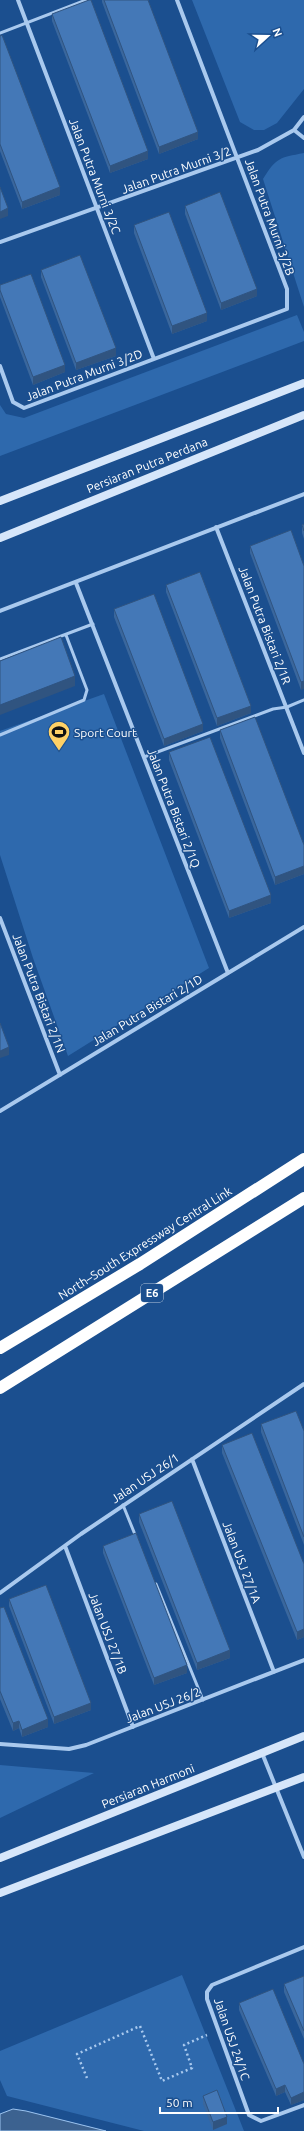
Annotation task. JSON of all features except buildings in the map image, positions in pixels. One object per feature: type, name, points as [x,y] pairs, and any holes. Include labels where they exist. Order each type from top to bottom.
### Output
[{"type":"highway","name":"North–South Expressway Central Link","points":[[0,1348],[140,1264],[304,1159]]},
{"type":"highway","name":"E6","points":[[0,1388],[304,1198]]},
{"type":"main road","name":"Persiaran Putra Perdana","points":[[0,501],[304,383]]},
{"type":"main road","name":"Persiaran Putra Perdana","points":[[0,538],[304,415]]},
{"type":"main road","name":"Persiaran Harmoni","points":[[0,1858],[304,1736]]},
{"type":"main road","points":[[0,1893],[304,1776]]},
{"type":"street","name":"Jalan Putra Murni 3/2C","points":[[18,0],[154,359]]},
{"type":"street","name":"Jalan Putra Murni 3/2B","points":[[154,359],[287,309],[287,289],[177,0]]},
{"type":"street","name":"Jalan Putra Murni 3/2","points":[[0,242],[97,209],[258,150],[294,130],[304,117]]},
{"type":"street","points":[[294,130],[304,138]]},
{"type":"street","name":"Jalan Putra Murni 3/2D","points":[[0,366],[13,402],[24,408],[154,359]]},
{"type":"street","points":[[0,612],[304,494]]},
{"type":"street","name":"Jalan Putra Bistari 2/1R","points":[[216,528],[304,753]]},
{"type":"street","name":"Jalan Putra Bistari 2/1Q","points":[[76,583],[228,973]]},
{"type":"street","name":"Jalan Putra Bistari 2/1N","points":[[0,918],[60,1075]]},
{"type":"street","name":"Jalan Putra Bistari 2/1D","points":[[0,1111],[304,927]]},
{"type":"street","name":"Jalan USJ 26/1","points":[[0,1593],[123,1505],[304,1384]]},
{"type":"street","name":"Jalan USJ 27/1A","points":[[192,1459],[274,1672]]},
{"type":"street","name":"Jalan USJ 27/1B","points":[[65,1546],[133,1727]]},
{"type":"street","name":"Jalan USJ 26/2","points":[[0,1744],[69,1749],[86,1745],[304,1660]]},
{"type":"street","points":[[262,1753],[304,1856]]},
{"type":"street","name":"Jalan USJ 24/1C","points":[[304,1947],[212,1985],[207,1992],[206,1999],[249,2115],[261,2120],[304,2105]]},
{"type":"lane","points":[[0,33],[86,0]]},
{"type":"lane","points":[[0,659],[93,624]]},
{"type":"lane","points":[[0,735],[84,700],[87,690],[66,634]]},
{"type":"lane","points":[[144,757],[273,709],[287,708],[304,700]]},
{"type":"lane","points":[[123,1505],[138,1541]]},
{"type":"lane","points":[[153,1577],[203,1700]]},
{"type":"path","points":[[87,2078],[77,2054],[140,2026],[162,2081],[192,2068],[184,2045],[206,2035]]},
{"type":"shaded area","points":[[192,0],[304,0],[304,89],[277,123],[264,130],[254,130],[240,122]]},
{"type":"shaded area","points":[[304,153],[304,307],[263,179],[272,166],[279,160]]},
{"type":"shaded area","points":[[297,315],[304,332],[304,341],[0,456],[0,405],[6,414],[24,418]]},
{"type":"shaded area","points":[[104,694],[209,968],[68,1056],[33,958],[0,855],[0,731]]},
{"type":"shaded area","points":[[0,1765],[94,1773],[0,1818]]},
{"type":"shaded area","points":[[182,1975],[244,2131],[144,2131],[7,2096],[0,2080],[0,2051]]},
{"type":"shaded area","points":[[13,2109],[106,2131],[0,2131],[0,2114]]},
{"type":"place","name":"Sport Court","points":[[59,752]]}]
